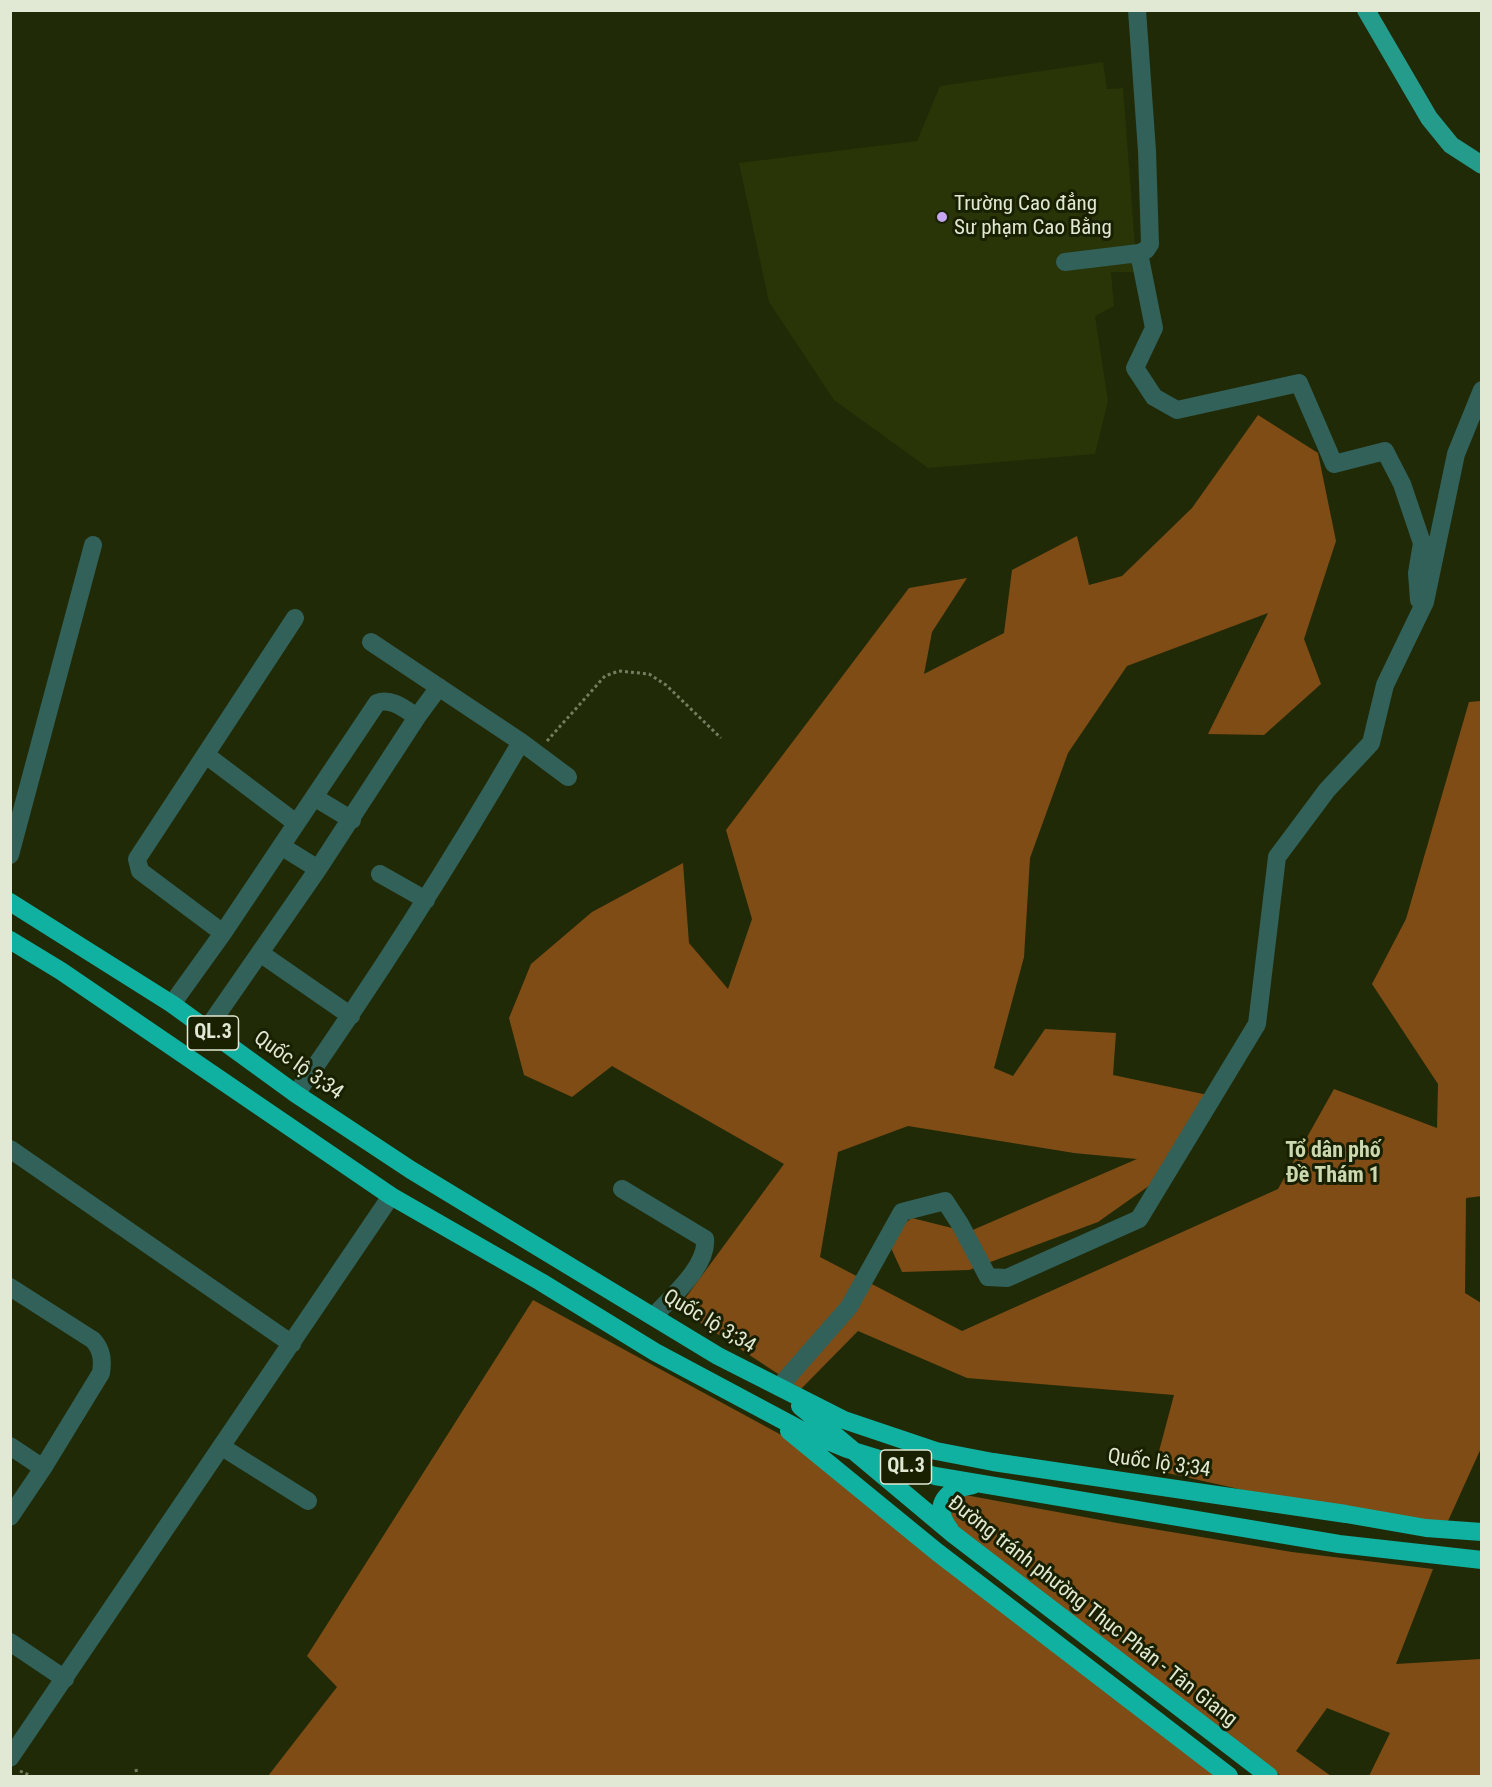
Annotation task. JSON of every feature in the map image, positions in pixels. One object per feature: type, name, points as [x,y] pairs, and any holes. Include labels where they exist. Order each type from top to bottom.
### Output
[{"type":"highway","name":"Quốc lộ 3;34","points":[[10,902],[172,1004],[296,1094],[411,1170],[718,1356],[844,1420],[936,1451],[1426,1528],[1482,1532]]},
{"type":"highway","name":"QL.3","points":[[10,940],[61,971],[391,1196],[541,1282],[655,1352],[801,1430],[851,1450],[935,1476],[1339,1544],[1482,1560]]},
{"type":"highway","points":[[391,1196],[411,1170]]},
{"type":"highway","name":"Đường tránh phường Thục Phán - Tân Giang","points":[[779,1387],[953,1534],[1269,1776]]},
{"type":"highway","points":[[762,1409],[937,1552],[1229,1776]]},
{"type":"highway","points":[[953,1534],[943,1517],[941,1509],[943,1500],[948,1493],[959,1487],[984,1484]]},
{"type":"highway","points":[[937,1552],[935,1545],[940,1537],[944,1534],[953,1534]]},
{"type":"main road","points":[[1366,10],[1429,118],[1451,145],[1482,165]]},
{"type":"street","points":[[1065,262],[1139,253],[1148,249],[1150,238],[1137,10]]},
{"type":"street","points":[[1139,253],[1154,328],[1135,368],[1154,397],[1177,410],[1299,383],[1334,464],[1385,451],[1402,484],[1422,543],[1416,573],[1420,610]]},
{"type":"street","points":[[779,1387],[849,1307],[902,1212],[945,1201],[988,1277],[1007,1278],[1139,1219],[1257,1024],[1277,857],[1327,790],[1371,744],[1385,685],[1425,602],[1456,454],[1482,390]]},
{"type":"street","points":[[10,855],[93,545]]},
{"type":"street","points":[[223,933],[140,871],[137,863],[138,855],[296,618]]},
{"type":"street","points":[[371,642],[521,742],[568,777]]},
{"type":"street","points":[[207,1029],[352,820],[417,717],[439,687]]},
{"type":"street","points":[[172,1004],[223,933],[377,703],[388,701],[417,717]]},
{"type":"street","points":[[296,1094],[351,1016],[426,900],[521,742]]},
{"type":"street","points":[[206,755],[296,823]]},
{"type":"street","points":[[314,797],[352,820]]},
{"type":"street","points":[[281,846],[318,869]]},
{"type":"street","points":[[380,874],[426,900]]},
{"type":"street","points":[[260,953],[351,1016]]},
{"type":"street","points":[[10,1149],[292,1344]]},
{"type":"street","points":[[622,1189],[705,1239],[706,1248],[694,1272],[654,1316]]},
{"type":"street","points":[[10,1758],[391,1196]]},
{"type":"street","points":[[10,1287],[93,1340],[99,1346],[101,1355],[101,1373],[44,1468],[10,1517]]},
{"type":"street","points":[[10,1446],[44,1468]]},
{"type":"street","points":[[222,1447],[308,1501]]},
{"type":"street","points":[[10,1642],[64,1679]]},
{"type":"path","points":[[536,753],[605,676],[619,671],[649,674],[666,685],[721,738]]},
{"type":"path","points":[[136,1769],[138,1776]]},
{"type":"shaded area","name":"Trường Cao đẳng Sư phạm Cao Bằng","points":[[1103,62],[1107,89],[1123,88],[1137,272],[1111,272],[1114,306],[1095,316],[1108,401],[1095,454],[928,468],[834,400],[769,302],[739,163],[917,141],[940,86]]},
{"type":"shaded area","points":[[1258,415],[1318,453],[1336,541],[1304,639],[1321,684],[1264,735],[1208,734],[1268,613],[1127,666],[1068,753],[1030,858],[1024,957],[994,1068],[1013,1076],[1045,1029],[1116,1033],[1113,1075],[1222,1098],[1170,1171],[1098,1222],[969,1270],[902,1272],[886,1237],[912,1218],[968,1232],[1137,1159],[1074,1153],[908,1126],[838,1152],[820,1257],[962,1331],[1278,1189],[1334,1089],[1437,1128],[1438,1084],[1372,984],[1406,919],[1469,702],[1481,701],[1482,1196],[1466,1198],[1465,1293],[1481,1303],[1482,1446],[1448,1521],[1359,1516],[1154,1470],[1174,1395],[967,1378],[858,1331],[801,1389],[678,1308],[784,1164],[612,1066],[572,1097],[524,1075],[509,1018],[531,964],[592,912],[683,863],[689,943],[728,989],[752,919],[726,830],[909,588],[967,578],[932,632],[924,674],[1004,633],[1012,570],[1077,536],[1089,585],[1122,576],[1192,508]]},
{"type":"shaded area","points":[[533,1300],[785,1437],[1215,1776],[268,1776],[337,1687],[307,1656]]},
{"type":"shaded area","points":[[965,1495],[1292,1552],[1433,1569],[1396,1664],[1481,1659],[1481,1776],[1369,1776],[1390,1733],[1327,1708],[1296,1751],[1331,1776],[1281,1776],[955,1532],[949,1517],[950,1503]]},
{"type":"place","name":"Trường Cao đẳng Sư phạm Cao Bằng","points":[[942,217]]},
{"type":"district","name":"Tổ dân phố Đề Thám 1","points":[[1333,1164]]}]
